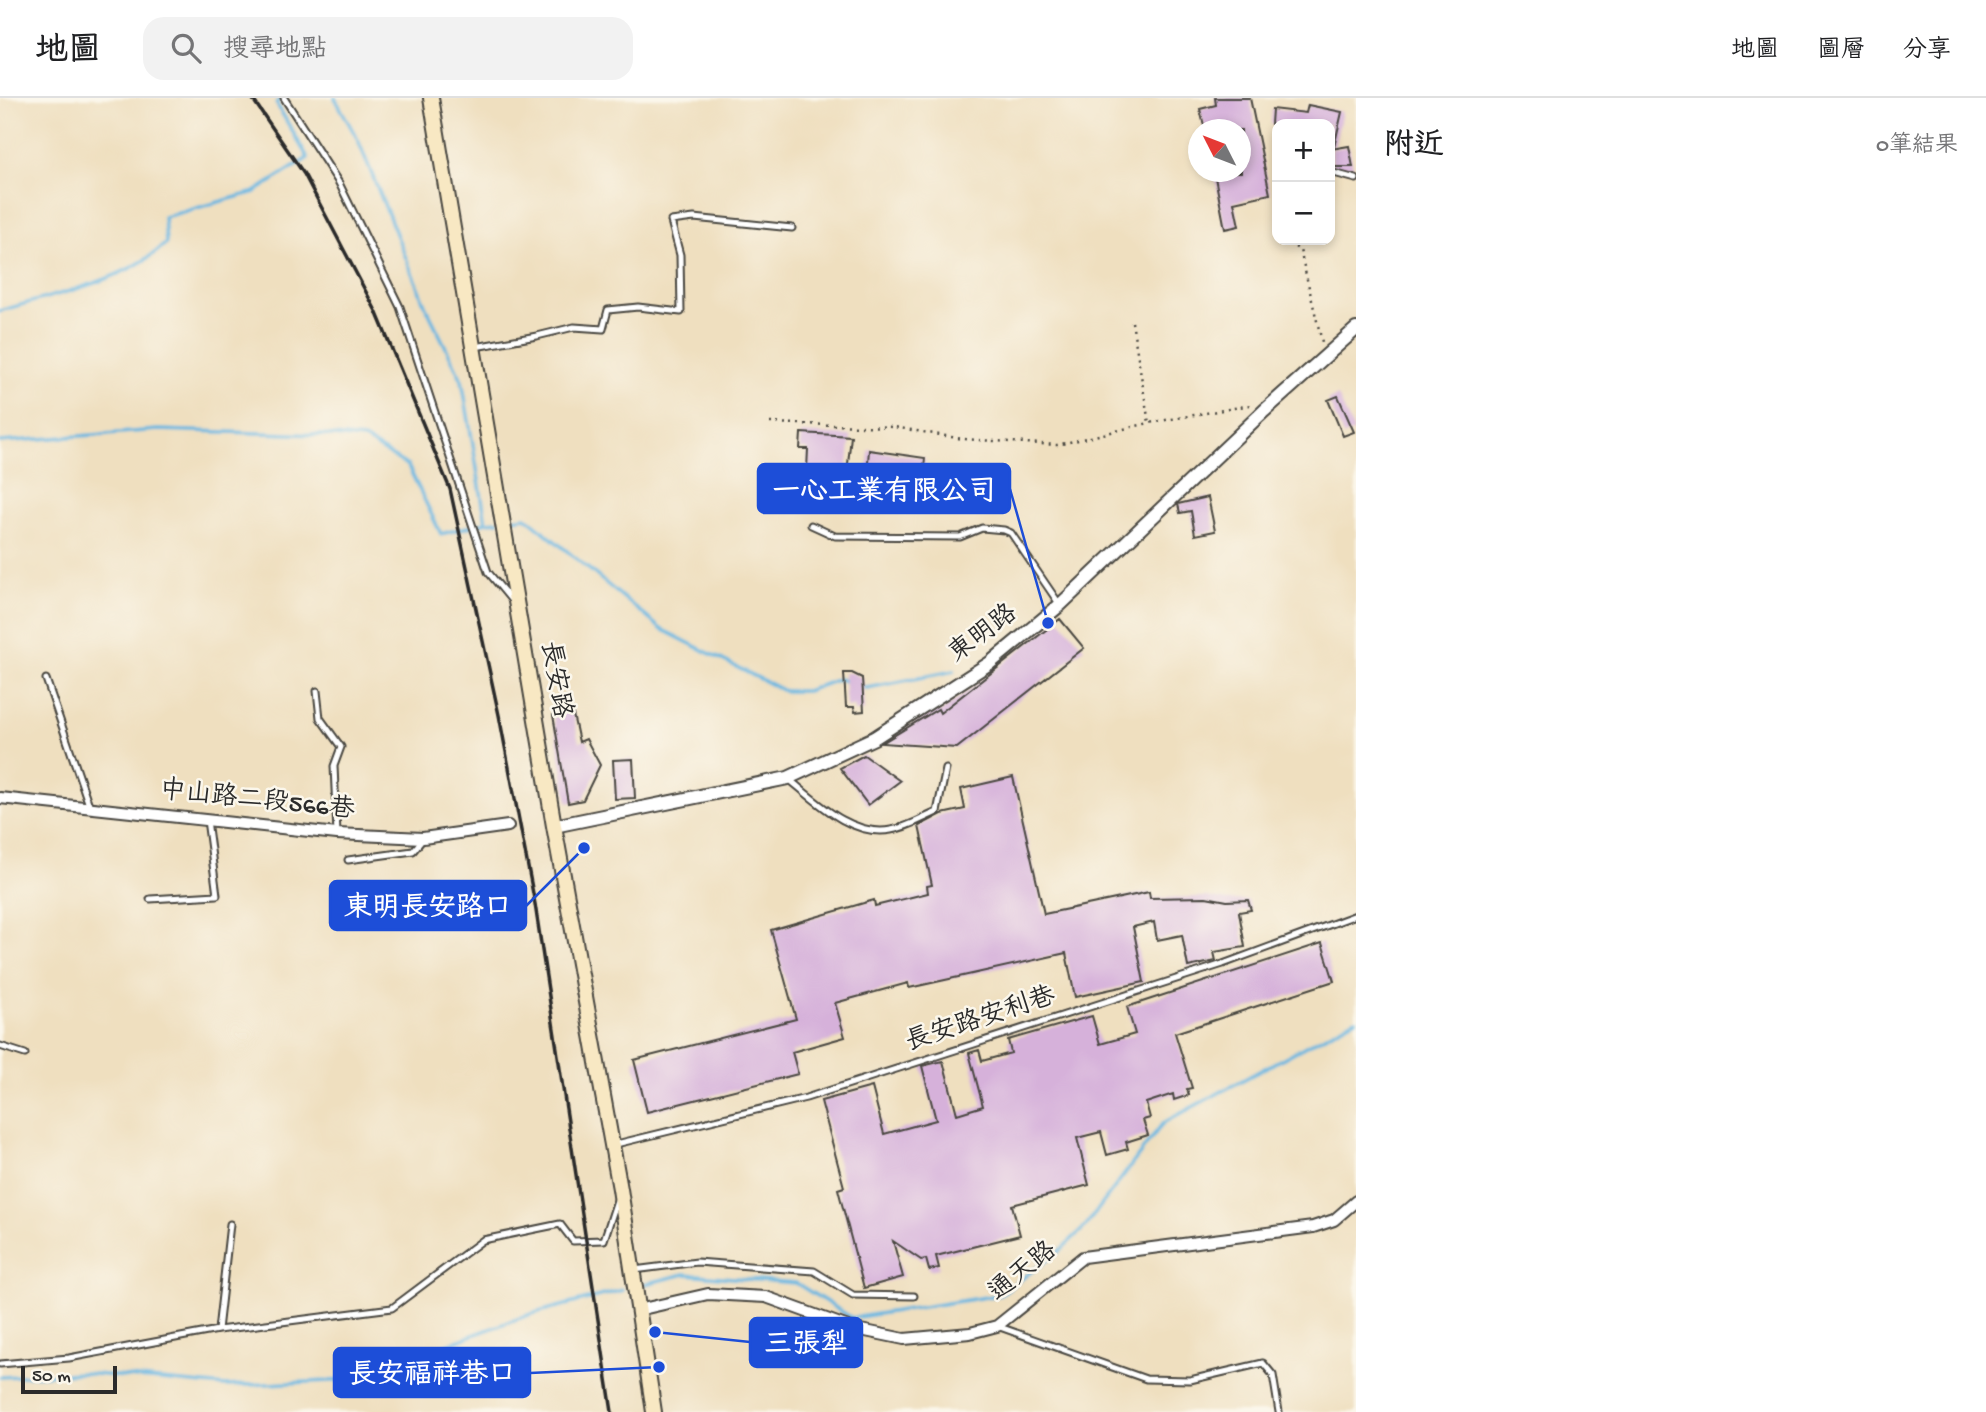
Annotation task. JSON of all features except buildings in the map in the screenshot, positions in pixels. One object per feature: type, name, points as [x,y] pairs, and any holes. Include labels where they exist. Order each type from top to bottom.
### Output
[{"type":"main road","name":"長安路","points":[[431,98],[554,826],[620,1189],[631,1270]]},
{"type":"main road","points":[[631,1270],[654,1412]]},
{"type":"street","name":"東明路","points":[[554,826],[788,778],[874,738],[990,663],[1060,605],[1264,411],[1356,329]]},
{"type":"street","name":"中山路二段566巷","points":[[0,798],[337,834],[423,838],[509,826]]},
{"type":"street","name":"通天路","points":[[638,1310],[708,1294],[766,1297],[851,1328],[904,1339],[970,1333],[998,1326],[1083,1257],[1313,1227],[1334,1220],[1356,1200]]},
{"type":"lane","points":[[284,98],[338,183],[400,307],[488,572],[517,606]]},
{"type":"lane","points":[[1335,174],[1356,179]]},
{"type":"lane","points":[[472,347],[573,327],[603,329],[608,310],[638,307],[681,312],[680,255],[671,221],[694,218],[792,228]]},
{"type":"lane","points":[[811,524],[835,536],[960,537],[982,528],[1004,530],[1011,534],[1060,605]]},
{"type":"lane","points":[[46,679],[90,808]]},
{"type":"lane","points":[[317,691],[320,718],[341,747],[334,766],[337,834]]},
{"type":"lane","points":[[788,778],[836,817],[857,827],[890,831],[937,812],[946,769]]},
{"type":"lane","points":[[150,899],[217,895],[206,820]]},
{"type":"lane","points":[[348,860],[413,851],[423,838]]},
{"type":"lane","name":"長安路安利巷","points":[[612,1145],[806,1098],[1223,964],[1356,915]]},
{"type":"lane","points":[[0,1046],[25,1054]]},
{"type":"lane","points":[[0,1364],[69,1358],[219,1330],[392,1308],[483,1240],[560,1224],[573,1241],[604,1240],[620,1189]]},
{"type":"lane","points":[[219,1330],[230,1224]]},
{"type":"lane","points":[[631,1270],[697,1262],[814,1271],[853,1295],[914,1296]]},
{"type":"lane","points":[[998,1326],[1146,1379],[1190,1380],[1263,1363],[1273,1374],[1279,1412]]},
{"type":"path","points":[[1292,245],[1300,250],[1325,355]]},
{"type":"path","points":[[1132,322],[1149,423]]},
{"type":"path","points":[[771,423],[894,426],[963,439],[1057,445],[1149,423],[1251,405],[1264,411]]},
{"type":"waterway","points":[[0,311],[88,285],[132,267],[166,243],[164,217],[255,192],[308,158],[276,103],[281,98]]},
{"type":"waterway","points":[[335,98],[358,140],[425,305],[462,380],[486,522],[498,521]]},
{"type":"waterway","points":[[0,442],[158,430],[323,435],[364,439],[408,466],[441,534],[486,522]]},
{"type":"waterway","points":[[505,520],[526,517],[661,629],[784,691],[806,691],[839,679],[846,681]]},
{"type":"waterway","points":[[860,686],[867,688],[954,671]]},
{"type":"waterway","points":[[645,1284],[685,1274],[796,1283],[852,1318],[999,1295],[1057,1253],[1084,1228],[1163,1123],[1356,1019]]},
{"type":"waterway","points":[[0,1377],[83,1373],[226,1386],[350,1380],[531,1314],[623,1290]]},
{"type":"railway","points":[[252,98],[304,174],[376,311],[450,489],[499,715],[535,904],[612,1412]]},
{"type":"place","name":"一心工業有限公司","points":[[1048,623]]},
{"type":"place","name":"東明長安路口","points":[[584,848]]},
{"type":"place","name":"三張犁","points":[[655,1332]]},
{"type":"place","name":"長安福祥巷口","points":[[659,1367]]}]
